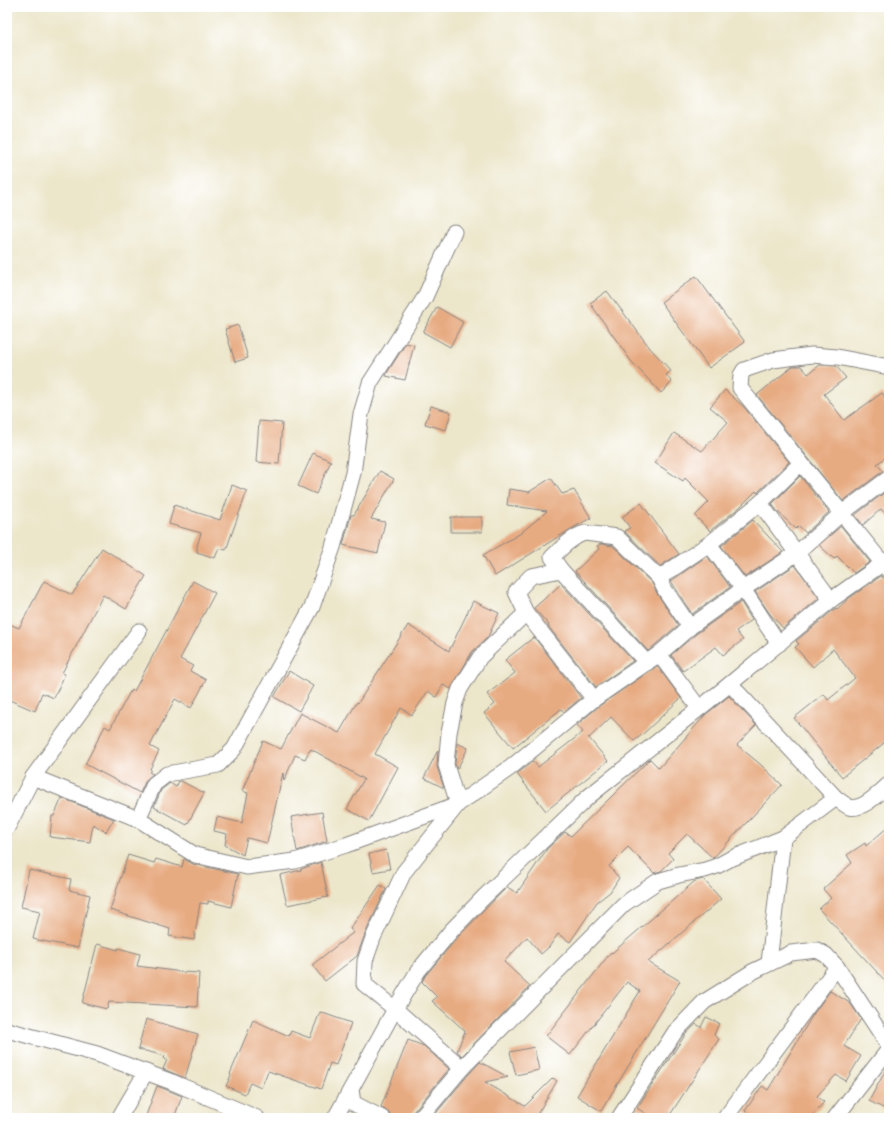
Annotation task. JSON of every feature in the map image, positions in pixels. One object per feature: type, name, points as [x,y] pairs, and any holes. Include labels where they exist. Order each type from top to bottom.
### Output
[{"type":"street","points":[[138,819],[154,784],[167,774],[218,765],[234,749],[312,608],[333,547],[353,473],[361,414],[370,383],[425,297],[454,232]]},
{"type":"street","points":[[335,1118],[395,1009],[418,971],[451,931],[483,898],[588,797],[730,684],[831,600],[887,564],[842,513],[743,394],[740,388],[741,375],[744,370],[773,360],[812,355],[837,357],[889,367]]},
{"type":"street","points":[[658,578],[709,544],[760,503],[801,463]]},
{"type":"street","points":[[34,777],[138,819],[195,855],[247,867],[295,861],[346,845],[458,804],[510,768],[594,699],[647,663],[690,627],[797,553],[842,513],[889,478]]},
{"type":"street","points":[[760,503],[831,600]]},
{"type":"street","points":[[647,663],[562,570],[552,557],[570,541],[580,534],[617,537],[658,578],[664,590],[690,627]]},
{"type":"street","points":[[709,544],[743,589],[779,644]]},
{"type":"street","points":[[562,570],[531,576],[516,592],[526,613],[594,699]]},
{"type":"street","points":[[458,804],[446,765],[449,733],[460,689],[480,657],[526,613]]},
{"type":"street","points":[[7,828],[34,777],[139,631]]},
{"type":"street","points":[[659,654],[699,708]]},
{"type":"street","points":[[730,684],[836,798],[850,807],[857,808],[867,803],[889,784]]},
{"type":"street","points":[[420,1118],[462,1068],[624,904],[658,881],[706,870],[783,838],[836,798]]},
{"type":"street","points":[[458,804],[404,872],[373,938],[365,961],[364,984],[462,1068]]},
{"type":"street","points":[[769,963],[783,838]]},
{"type":"street","points":[[619,1118],[675,1032],[704,1002],[752,972],[792,953],[817,950],[826,954],[837,967],[889,1046]]},
{"type":"street","points":[[725,1118],[837,967]]},
{"type":"street","points":[[7,1030],[97,1054],[146,1072],[257,1118]]},
{"type":"street","points":[[835,1118],[889,1050]]},
{"type":"street","points":[[119,1118],[146,1072]]},
{"type":"street","points":[[351,1089],[353,1103],[382,1118]]},
{"type":"building","points":[[696,276],[745,342],[709,368],[661,302]]},
{"type":"building","points":[[607,291],[650,348],[671,371],[666,375],[672,382],[661,393],[631,361],[590,303]]},
{"type":"building","points":[[437,307],[463,322],[450,347],[423,332]]},
{"type":"building","points":[[238,325],[248,358],[235,362],[225,329]]},
{"type":"building","points":[[406,343],[414,345],[405,380],[386,376],[387,373]]},
{"type":"building","points":[[820,365],[836,366],[846,378],[824,394],[844,420],[882,393],[889,401],[889,455],[877,464],[883,471],[843,501],[757,395],[793,366],[801,366],[808,374]]},
{"type":"building","points":[[725,390],[743,406],[789,462],[757,493],[756,491],[740,507],[710,531],[695,516],[709,502],[685,478],[683,481],[655,463],[674,433],[702,451],[728,422],[710,407]]},
{"type":"building","points":[[431,406],[451,412],[446,430],[425,424]]},
{"type":"building","points":[[259,421],[282,423],[279,464],[256,462]]},
{"type":"building","points":[[313,453],[331,461],[316,494],[298,486]]},
{"type":"building","points":[[380,471],[394,479],[371,519],[385,522],[378,553],[343,545],[351,515],[354,515]]},
{"type":"building","points":[[800,476],[829,512],[806,533],[799,526],[796,529],[778,512],[772,504]]},
{"type":"building","points":[[551,478],[562,494],[574,490],[591,518],[495,576],[483,555],[523,532],[547,511],[507,505],[509,489],[529,492]]},
{"type":"building","points":[[232,485],[247,491],[226,550],[219,548],[215,558],[197,552],[197,546],[201,533],[169,524],[174,505],[220,520]]},
{"type":"building","points":[[889,489],[889,518],[881,509],[863,525],[855,515]]},
{"type":"building","points":[[641,503],[679,554],[660,566],[624,531],[630,528],[622,517]]},
{"type":"building","points":[[451,517],[482,517],[482,532],[451,532]]},
{"type":"building","points":[[753,520],[783,552],[745,577],[721,546]]},
{"type":"building","points":[[841,526],[870,562],[854,573],[837,556],[834,559],[819,545]]},
{"type":"building","points":[[601,544],[613,546],[652,583],[658,595],[678,625],[648,651],[575,571],[599,549],[597,546]]},
{"type":"building","points":[[102,548],[146,576],[126,609],[103,595],[62,673],[65,674],[54,698],[42,693],[35,711],[7,699],[7,623],[19,628],[44,581],[72,595]]},
{"type":"building","points":[[707,556],[730,587],[692,614],[671,581]]},
{"type":"building","points":[[795,565],[819,598],[783,628],[770,614],[755,592]]},
{"type":"building","points":[[881,576],[889,580],[889,739],[842,777],[794,718],[824,694],[828,700],[855,678],[833,649],[813,667],[795,647],[799,644],[796,641],[836,608],[837,609],[848,599]]},
{"type":"building","points":[[193,581],[215,593],[180,659],[193,666],[190,671],[206,680],[191,708],[175,699],[150,746],[159,751],[149,772],[153,774],[146,780],[140,793],[85,764],[105,726],[110,729],[131,690],[134,691]]},
{"type":"building","points":[[561,584],[633,661],[596,687],[548,626],[549,625],[534,608]]},
{"type":"building","points":[[473,601],[499,613],[488,637],[472,652],[451,689],[443,685],[436,697],[428,691],[412,715],[401,708],[375,754],[398,767],[369,821],[347,809],[364,779],[311,749],[305,759],[295,755],[284,781],[283,773],[267,843],[247,838],[243,855],[225,845],[227,834],[214,831],[217,817],[242,823],[248,793],[242,791],[263,741],[281,749],[300,713],[339,733],[357,702],[358,703],[408,625],[449,651]]},
{"type":"building","points":[[741,602],[752,620],[736,631],[743,640],[723,655],[716,647],[683,671],[671,655],[696,634]]},
{"type":"building","points":[[534,637],[581,698],[564,712],[561,709],[513,748],[484,713],[495,704],[487,694],[515,673],[505,660]]},
{"type":"building","points":[[657,666],[681,698],[634,741],[611,717],[589,738],[588,737],[608,761],[546,811],[517,774],[533,761],[538,767],[583,732],[577,725],[599,706]]},
{"type":"building","points":[[289,671],[313,686],[299,711],[274,697]]},
{"type":"building","points":[[729,696],[756,725],[737,745],[782,785],[713,858],[687,834],[668,853],[673,859],[661,871],[654,873],[628,847],[609,866],[619,878],[610,892],[597,902],[570,942],[558,934],[549,947],[541,954],[527,937],[504,962],[530,986],[462,1056],[457,1051],[465,1031],[432,1001],[437,997],[422,982],[425,976],[458,937],[507,887],[517,893],[547,849],[565,832],[571,836],[650,759],[659,768],[706,714]]},
{"type":"building","points":[[457,743],[468,748],[457,769],[455,764]]},
{"type":"building","points":[[438,750],[437,767],[444,788],[424,778]]},
{"type":"building","points":[[179,781],[204,793],[187,825],[154,807],[161,790],[170,783],[176,787]]},
{"type":"building","points":[[62,798],[114,819],[106,832],[93,824],[90,842],[50,837],[52,816],[54,816]]},
{"type":"building","points":[[322,812],[327,841],[297,851],[291,817]]},
{"type":"building","points":[[889,826],[889,985],[819,909],[831,898],[823,889],[852,863],[847,855],[865,843],[866,846]]},
{"type":"building","points":[[386,850],[390,869],[373,872],[369,854]]},
{"type":"building","points":[[128,855],[154,863],[156,859],[182,867],[184,859],[193,864],[238,874],[231,907],[208,901],[208,904],[200,903],[194,940],[169,936],[170,929],[110,910]]},
{"type":"building","points":[[321,862],[328,897],[287,905],[280,875],[301,870]]},
{"type":"building","points":[[29,870],[71,879],[69,890],[90,895],[78,948],[33,939],[40,911],[21,907]]},
{"type":"building","points":[[703,879],[721,899],[648,962],[680,981],[601,1111],[577,1096],[640,991],[627,982],[570,1055],[546,1036],[611,952],[612,953],[695,881]]},
{"type":"building","points":[[380,885],[386,889],[365,934],[357,956],[325,981],[312,965],[354,932],[350,929]]},
{"type":"building","points":[[97,944],[140,954],[137,966],[199,973],[197,1007],[109,1002],[107,1009],[82,1003]]},
{"type":"building","points":[[830,991],[850,1003],[861,1019],[844,1046],[861,1056],[846,1081],[836,1075],[817,1096],[824,1102],[810,1118],[756,1118],[745,1111],[762,1086],[768,1090],[814,1013]]},
{"type":"building","points":[[320,1012],[351,1023],[336,1065],[330,1063],[321,1089],[268,1071],[261,1088],[250,1083],[245,1094],[226,1086],[253,1020],[289,1036],[291,1031],[310,1038]]},
{"type":"building","points":[[706,1017],[719,1023],[714,1035],[719,1039],[668,1118],[652,1118],[637,1108],[685,1035],[696,1024],[701,1027]]},
{"type":"building","points":[[146,1019],[198,1034],[185,1078],[163,1069],[167,1060],[164,1059],[165,1056],[138,1049]]},
{"type":"building","points":[[408,1040],[424,1046],[449,1069],[413,1112],[411,1118],[391,1118],[389,1113],[381,1107]]},
{"type":"building","points":[[534,1047],[539,1070],[516,1075],[510,1052]]},
{"type":"building","points":[[480,1062],[508,1077],[485,1082],[525,1106],[553,1078],[557,1081],[538,1113],[547,1118],[432,1118]]},
{"type":"building","points":[[889,1064],[889,1111],[869,1101]]},
{"type":"building","points":[[157,1086],[182,1096],[174,1118],[145,1118]]}]
